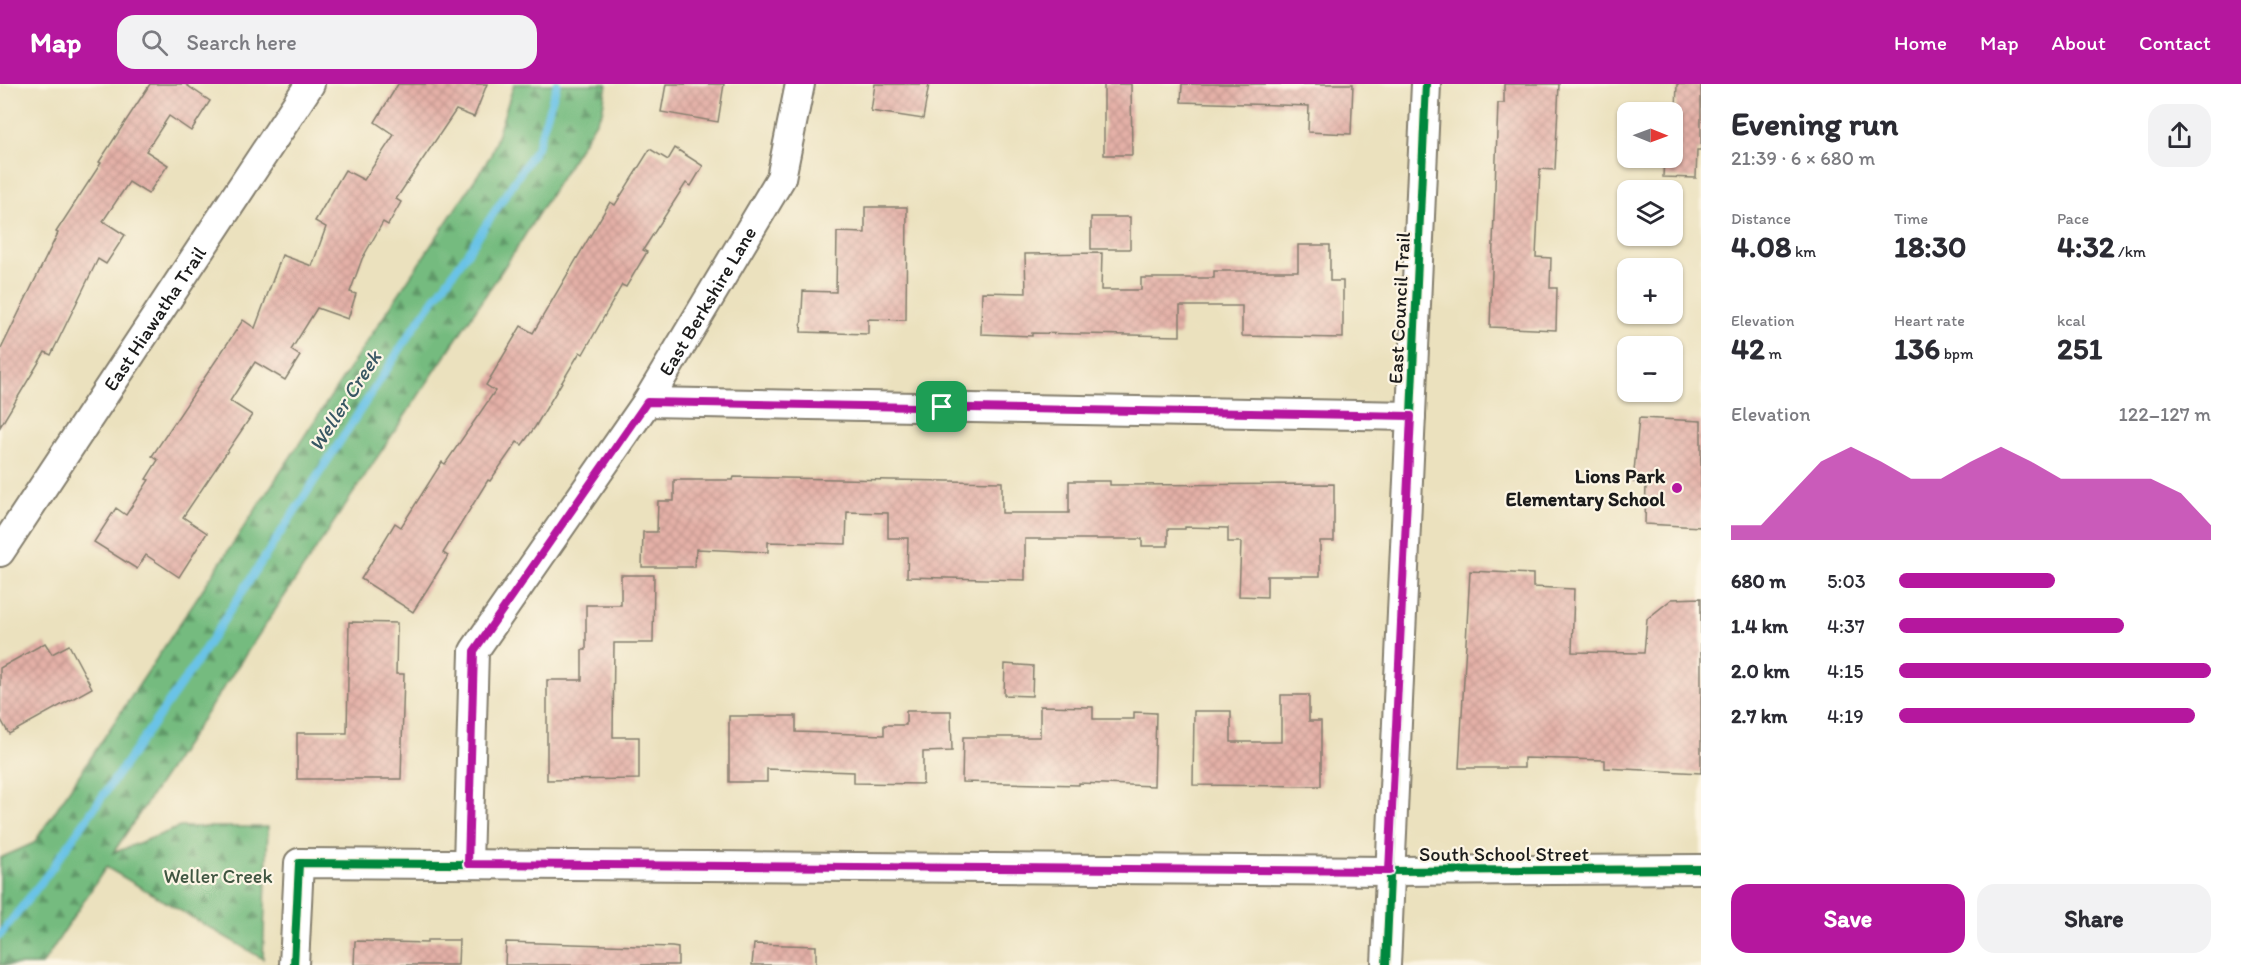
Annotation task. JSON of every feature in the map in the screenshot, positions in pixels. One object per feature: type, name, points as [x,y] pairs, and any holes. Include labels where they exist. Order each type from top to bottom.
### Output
[{"type":"street","name":"East Hiawatha Trail","points":[[0,552],[310,84]]},
{"type":"street","name":"East Berkshire Lane","points":[[468,864],[474,651],[647,402],[782,178],[800,84]]},
{"type":"street","name":"East Council Trail","points":[[1386,965],[1426,84]]},
{"type":"street","points":[[647,402],[1411,416]]},
{"type":"street","name":"South School Street","points":[[294,965],[299,863],[1389,871],[1701,868]]},
{"type":"green space","name":"Weller Creek","points":[[514,84],[607,84],[602,112],[515,251],[113,853],[180,827],[268,827],[263,959],[106,867],[42,965],[0,965],[0,858],[34,843],[491,155]]},
{"type":"building","points":[[150,84],[185,84],[210,101],[191,131],[169,116],[146,151],[168,165],[148,194],[129,182],[103,221],[125,235],[106,264],[98,259],[51,355],[45,352],[0,427],[0,351],[58,233],[56,232]]},
{"type":"building","points":[[398,84],[487,84],[474,117],[456,110],[396,199],[401,202],[388,225],[383,222],[362,259],[350,292],[356,294],[348,319],[317,308],[291,350],[300,356],[285,380],[255,362],[230,401],[252,415],[183,517],[207,533],[179,577],[146,555],[137,569],[94,542],[116,508],[126,515],[149,480],[146,479],[158,460],[152,456],[243,320],[255,328],[282,255],[312,266],[326,227],[315,221],[345,170],[364,180],[394,135],[375,122]]},
{"type":"building","points":[[666,84],[724,84],[718,122],[661,112]]},
{"type":"building","points":[[875,84],[929,84],[923,119],[871,111]]},
{"type":"building","points":[[1104,84],[1131,84],[1132,155],[1104,155]]},
{"type":"building","points":[[1182,84],[1353,84],[1351,134],[1308,132],[1309,106],[1181,102]]},
{"type":"building","points":[[1504,84],[1559,84],[1555,170],[1540,169],[1536,257],[1551,258],[1550,288],[1557,288],[1556,330],[1490,327],[1498,103],[1504,103]]},
{"type":"building","points":[[1677,84],[1701,84],[1701,150],[1697,150],[1696,178],[1663,177],[1663,168],[1683,168],[1683,102],[1676,102]]},
{"type":"building","points":[[675,148],[703,166],[691,186],[686,183],[643,250],[647,252],[626,287],[622,285],[583,354],[580,352],[535,427],[522,445],[517,442],[490,481],[488,480],[443,553],[448,556],[413,612],[361,579],[395,523],[401,527],[442,462],[445,464],[495,391],[486,385],[521,326],[533,333],[610,202],[615,205],[650,149],[668,160]]},
{"type":"building","points":[[865,207],[907,207],[906,320],[868,319],[868,334],[801,332],[803,291],[836,292],[837,232],[865,233]]},
{"type":"building","points":[[1091,217],[1130,217],[1130,249],[1091,249]]},
{"type":"building","points":[[1298,245],[1330,245],[1330,281],[1343,281],[1343,338],[1242,336],[1242,306],[1180,306],[1180,336],[981,334],[982,292],[1026,293],[1025,254],[1102,253],[1101,290],[1141,290],[1141,278],[1214,278],[1214,271],[1298,271]]},
{"type":"building","points":[[1639,418],[1701,421],[1701,527],[1645,524],[1646,483],[1633,482]]},
{"type":"building","points":[[734,477],[1002,482],[1002,513],[1069,513],[1069,481],[1110,481],[1110,485],[1334,484],[1334,541],[1320,541],[1320,576],[1267,576],[1267,597],[1239,596],[1241,542],[1228,542],[1228,528],[1168,529],[1168,546],[1142,546],[1142,539],[1025,539],[1025,580],[907,577],[908,538],[888,538],[888,513],[847,512],[846,544],[768,542],[768,552],[696,549],[695,567],[642,567],[643,532],[657,532],[658,501],[674,501],[674,480],[733,480]]},
{"type":"building","points":[[1470,571],[1533,574],[1533,587],[1574,589],[1572,652],[1644,653],[1647,619],[1672,599],[1701,598],[1701,773],[1605,768],[1605,760],[1524,758],[1524,768],[1459,768]]},
{"type":"building","points":[[621,575],[654,575],[653,643],[614,643],[613,737],[639,737],[639,779],[547,780],[547,680],[582,680],[582,650],[586,650],[586,605],[621,605]]},
{"type":"building","points":[[349,622],[397,623],[396,674],[404,674],[401,779],[297,779],[297,733],[347,733]]},
{"type":"building","points":[[45,643],[52,654],[69,645],[92,688],[9,734],[0,718],[0,668]]},
{"type":"building","points":[[1005,664],[1033,666],[1032,696],[1004,695]]},
{"type":"building","points":[[1281,695],[1309,695],[1309,721],[1321,721],[1321,786],[1193,785],[1194,711],[1231,711],[1231,742],[1281,742]]},
{"type":"building","points":[[1040,706],[1093,707],[1093,719],[1134,719],[1134,712],[1156,713],[1154,786],[962,782],[963,737],[1040,737]]},
{"type":"building","points":[[906,711],[951,711],[952,751],[923,752],[923,784],[854,783],[854,772],[767,769],[767,782],[729,782],[729,716],[796,716],[796,732],[884,735],[884,725],[906,725]]},
{"type":"building","points":[[427,940],[459,940],[458,965],[354,965],[355,941],[427,943]]},
{"type":"building","points":[[506,942],[672,947],[678,948],[678,965],[505,965]]},
{"type":"building","points":[[754,944],[816,946],[816,965],[752,965]]},
{"type":"waterway","name":"Weller Creek","points":[[0,935],[47,875],[192,669],[415,326],[466,255],[537,147],[557,84]]},
{"type":"cycle path","points":[[1386,965],[1426,84]]},
{"type":"cycle path","points":[[294,965],[299,863],[1390,871],[1701,869]]},
{"type":"place","name":"Lions Park Elementary School","points":[[1677,488]]},
{"type":"route","points":[[647,402],[942,407],[1411,416],[1389,871],[468,864],[474,651],[647,402]]}]
